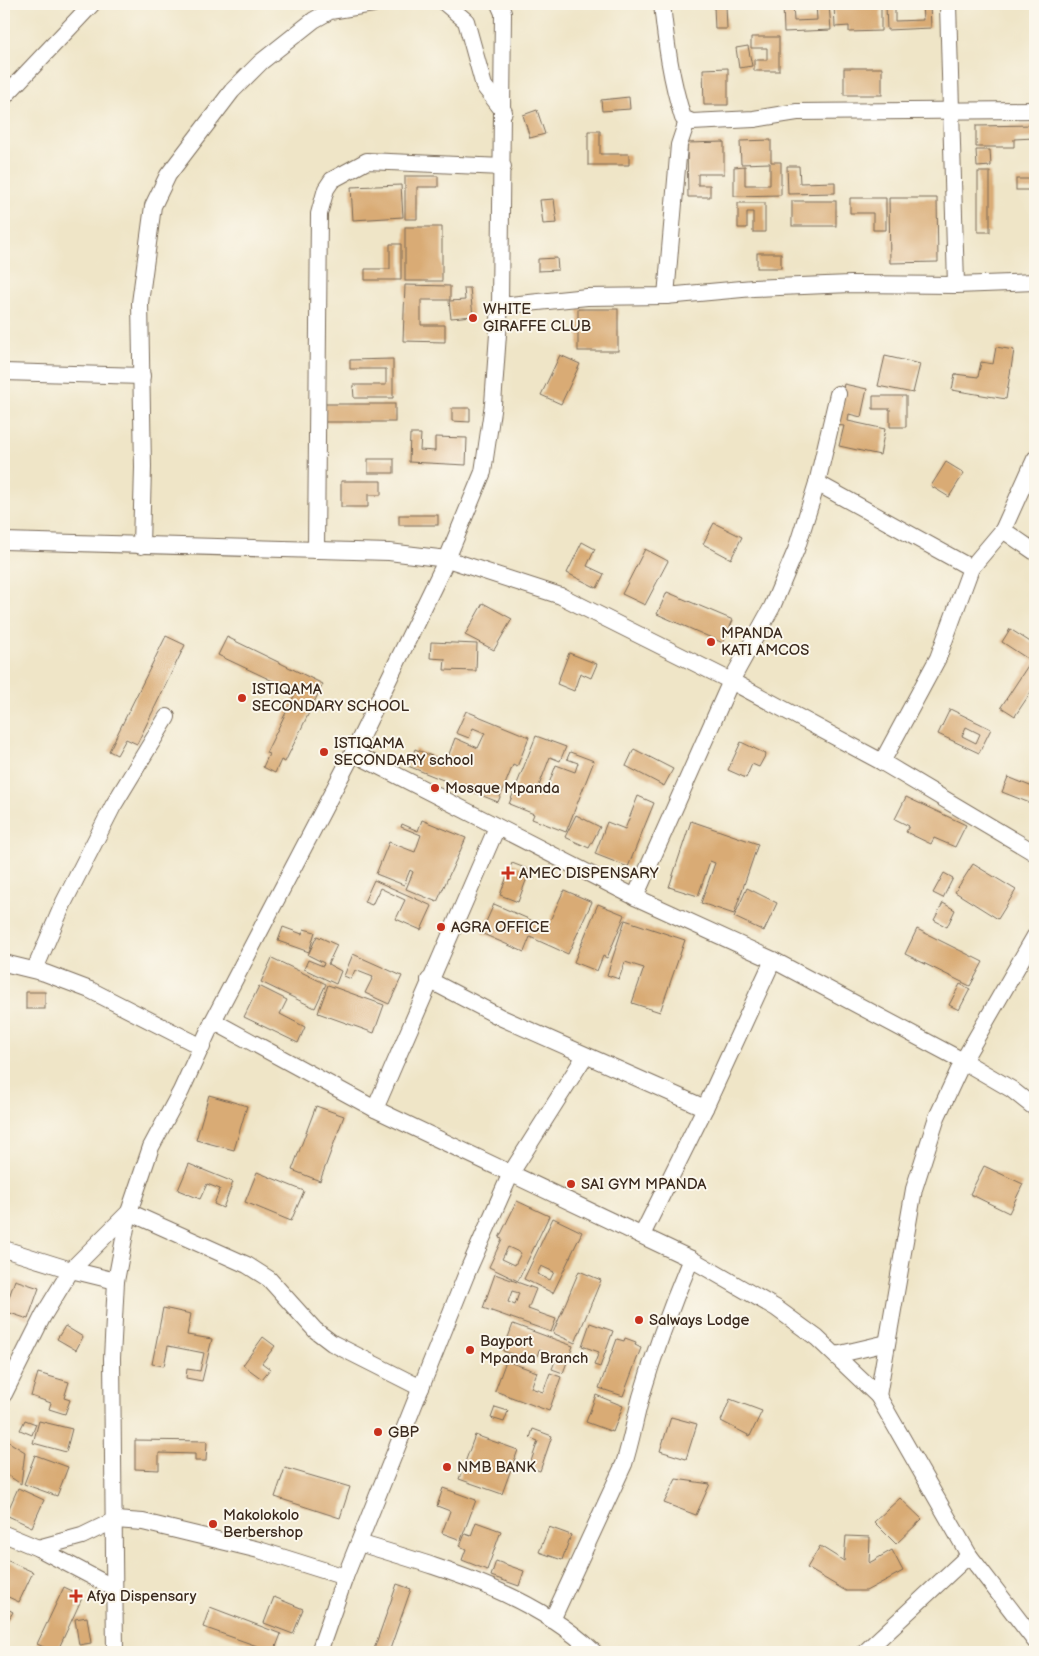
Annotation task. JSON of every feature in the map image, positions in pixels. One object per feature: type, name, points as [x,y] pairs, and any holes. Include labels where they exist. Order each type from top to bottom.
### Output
[{"type":"street","points":[[4,97],[92,4]]},
{"type":"street","points":[[141,546],[144,467],[140,303],[153,206],[168,175],[232,91],[261,62],[314,20],[330,11],[373,4]]},
{"type":"street","points":[[446,4],[466,21],[484,86],[504,112]]},
{"type":"street","points":[[115,1652],[112,1358],[116,1281],[129,1212],[151,1147],[214,1021],[354,753],[447,558],[483,472],[493,404],[500,306],[504,112],[503,13],[499,4]]},
{"type":"street","points":[[662,4],[668,58],[683,118],[687,121],[696,123],[754,119],[797,112],[1035,110]]},
{"type":"street","points":[[948,4],[956,285]]},
{"type":"street","points":[[666,296],[679,145],[687,121]]},
{"type":"street","points":[[316,550],[319,214],[326,188],[340,174],[367,162],[502,167]]},
{"type":"street","points":[[500,306],[587,297],[666,296],[753,288],[1035,282]]},
{"type":"street","points":[[4,372],[142,376]]},
{"type":"street","points":[[636,897],[732,681],[772,607],[789,566],[816,483],[838,394]]},
{"type":"street","points":[[882,762],[938,658],[971,568],[1003,530],[1035,459]]},
{"type":"street","points":[[816,483],[971,568]]},
{"type":"street","points":[[1003,530],[1035,552]]},
{"type":"street","points":[[4,541],[389,552],[447,558],[560,596],[732,681],[882,762],[1035,853]]},
{"type":"street","points":[[35,969],[64,902],[113,806],[167,717]]},
{"type":"street","points":[[354,753],[636,897],[773,960],[1011,1089],[1035,1108]]},
{"type":"street","points":[[374,1108],[497,827]]},
{"type":"street","points":[[878,1396],[914,1189],[937,1117],[963,1062],[1035,936]]},
{"type":"street","points":[[642,1235],[705,1108],[773,960]]},
{"type":"street","points":[[4,963],[35,969],[111,1000],[202,1047]]},
{"type":"street","points":[[429,980],[502,1018],[705,1108]]},
{"type":"street","points":[[214,1021],[374,1108],[691,1259],[776,1308],[836,1354],[878,1396],[968,1555],[1035,1641]]},
{"type":"street","points":[[319,1652],[345,1577],[466,1275],[511,1173],[585,1056]]},
{"type":"street","points":[[4,1394],[43,1316],[71,1270],[129,1212]]},
{"type":"street","points":[[129,1212],[247,1265],[269,1279],[316,1330],[332,1343],[421,1388]]},
{"type":"street","points":[[4,1249],[71,1270],[116,1281]]},
{"type":"street","points":[[552,1620],[624,1464],[633,1438],[640,1399],[656,1348],[691,1259]]},
{"type":"street","points":[[836,1354],[887,1343]]},
{"type":"street","points":[[38,1548],[82,1536],[115,1520],[144,1522],[176,1528],[259,1550],[345,1577]]},
{"type":"street","points":[[4,1534],[38,1548],[114,1588]]},
{"type":"street","points":[[359,1543],[443,1568],[502,1592],[552,1620],[594,1652]]},
{"type":"street","points":[[865,1652],[968,1555]]},
{"type":"building","points":[[688,4],[726,5],[727,29],[715,29],[714,6],[688,7]]},
{"type":"building","points":[[783,4],[793,4],[794,21],[817,20],[816,4],[829,4],[831,30],[784,32]]},
{"type":"building","points":[[834,4],[881,4],[881,31],[849,32],[849,26],[835,27]]},
{"type":"building","points":[[922,4],[930,4],[931,28],[887,30],[886,6],[895,5],[895,21],[923,20]]},
{"type":"building","points":[[751,37],[779,37],[779,71],[754,71],[754,60],[767,60],[767,48],[751,48]]},
{"type":"building","points":[[748,46],[752,66],[739,68],[736,48]]},
{"type":"building","points":[[728,68],[728,105],[704,105],[703,69]]},
{"type":"building","points":[[844,68],[882,68],[882,95],[844,95]]},
{"type":"building","points":[[629,97],[630,109],[602,111],[601,100]]},
{"type":"building","points":[[537,110],[545,134],[530,138],[523,115]]},
{"type":"building","points":[[1035,125],[1035,138],[1014,139],[1014,147],[976,147],[976,126]]},
{"type":"building","points":[[588,131],[600,131],[600,154],[629,154],[629,165],[588,165]]},
{"type":"building","points":[[771,140],[771,162],[781,162],[781,195],[734,196],[734,167],[745,166],[745,185],[770,185],[770,163],[741,164],[740,141]]},
{"type":"building","points":[[724,142],[724,174],[698,174],[698,185],[710,185],[710,197],[688,197],[687,143]]},
{"type":"building","points":[[976,150],[990,150],[991,166],[977,167]]},
{"type":"building","points":[[787,166],[799,166],[800,183],[835,182],[835,193],[788,194]]},
{"type":"building","points":[[978,172],[990,172],[990,232],[978,232]]},
{"type":"building","points":[[405,176],[438,176],[438,187],[417,187],[417,219],[405,219]]},
{"type":"building","points":[[1016,179],[1035,179],[1035,190],[1016,190]]},
{"type":"building","points":[[401,185],[403,217],[353,220],[351,187]]},
{"type":"building","points":[[850,198],[886,198],[886,230],[873,230],[873,213],[850,213]]},
{"type":"building","points":[[889,198],[937,198],[938,262],[890,263]]},
{"type":"building","points":[[554,199],[557,223],[543,224],[540,200]]},
{"type":"building","points":[[792,201],[836,201],[836,226],[792,226]]},
{"type":"building","points":[[738,203],[765,203],[765,232],[753,232],[753,212],[747,212],[747,228],[738,228]]},
{"type":"building","points":[[405,227],[442,227],[442,281],[405,281]]},
{"type":"building","points":[[390,244],[401,244],[401,280],[365,280],[365,269],[390,269]]},
{"type":"building","points":[[757,253],[781,253],[781,268],[757,268]]},
{"type":"building","points":[[557,258],[558,270],[538,271],[538,259]]},
{"type":"building","points":[[405,285],[450,286],[450,300],[421,300],[421,325],[445,325],[445,342],[403,341]]},
{"type":"building","points":[[464,288],[470,288],[473,316],[451,318],[449,301],[465,300]]},
{"type":"building","points":[[578,309],[618,309],[618,351],[578,351]]},
{"type":"building","points":[[996,347],[1014,350],[1006,399],[952,390],[955,374],[978,377],[981,362],[993,364]]},
{"type":"building","points":[[560,355],[580,364],[561,404],[541,395]]},
{"type":"building","points":[[885,356],[920,364],[913,393],[878,386]]},
{"type":"building","points":[[393,359],[393,398],[354,398],[353,385],[386,385],[386,369],[350,369],[350,360]]},
{"type":"building","points":[[844,384],[867,389],[861,417],[849,414],[848,421],[885,429],[880,455],[839,446],[844,426],[835,425]]},
{"type":"building","points":[[873,396],[906,396],[906,427],[890,427],[890,409],[873,409]]},
{"type":"building","points":[[325,404],[395,404],[395,422],[325,422]]},
{"type":"building","points":[[452,408],[470,408],[470,422],[452,421]]},
{"type":"building","points":[[410,434],[421,434],[420,450],[435,451],[435,437],[467,438],[466,465],[409,462]]},
{"type":"building","points":[[368,459],[394,459],[394,473],[368,473]]},
{"type":"building","points":[[946,462],[964,473],[949,497],[931,486]]},
{"type":"building","points":[[341,481],[381,481],[381,495],[368,495],[368,507],[341,507]]},
{"type":"building","points":[[399,515],[438,515],[438,525],[399,525]]},
{"type":"building","points":[[714,523],[742,537],[731,559],[703,544]]},
{"type":"building","points":[[582,542],[595,549],[587,566],[604,574],[597,588],[567,573]]},
{"type":"building","points":[[645,549],[668,561],[645,605],[622,594]]},
{"type":"building","points":[[667,592],[733,620],[723,643],[657,614]]},
{"type":"building","points":[[483,603],[512,619],[494,650],[465,635]]},
{"type":"building","points":[[1010,629],[1035,645],[1035,686],[1015,716],[1001,707],[1031,661],[1002,642]]},
{"type":"building","points":[[166,636],[185,645],[137,744],[126,739],[117,755],[109,751]]},
{"type":"building","points":[[227,637],[323,684],[285,762],[281,760],[275,773],[263,767],[269,754],[266,753],[296,692],[218,655]]},
{"type":"building","points":[[431,642],[477,644],[476,671],[444,670],[445,659],[430,658]]},
{"type":"building","points":[[569,653],[597,664],[591,678],[580,673],[574,691],[557,684]]},
{"type":"building","points":[[950,709],[991,729],[979,753],[938,734]],"holes":[[[966,727],[980,734],[976,743],[962,736]]]},
{"type":"building","points":[[466,711],[529,737],[517,767],[513,765],[498,802],[408,766],[415,749],[446,762],[455,738],[478,748],[485,733],[473,728],[469,738],[456,733]]},
{"type":"building","points":[[536,736],[566,747],[560,761],[550,757],[537,791],[545,794],[556,765],[575,772],[578,763],[567,759],[570,752],[594,761],[566,832],[532,819],[534,814],[509,804]]},
{"type":"building","points":[[741,742],[766,754],[759,767],[752,764],[746,778],[728,770]]},
{"type":"building","points":[[634,749],[673,769],[664,786],[626,766]]},
{"type":"building","points":[[1008,777],[1035,788],[1035,805],[1002,792]]},
{"type":"building","points":[[638,796],[654,803],[628,867],[595,854],[607,822],[625,829]]},
{"type":"building","points":[[906,797],[966,825],[955,847],[934,838],[931,844],[906,832],[909,826],[895,819]]},
{"type":"building","points":[[576,815],[600,827],[589,848],[565,837]]},
{"type":"building","points":[[422,820],[466,838],[437,902],[406,889],[413,872],[410,870],[404,885],[376,874],[389,842],[415,852],[421,835],[401,827],[402,824],[418,831]]},
{"type":"building","points":[[691,821],[758,844],[734,914],[701,903],[715,863],[710,861],[698,896],[669,887]]},
{"type":"building","points":[[512,863],[530,870],[518,902],[500,895]]},
{"type":"building","points":[[973,864],[1016,890],[998,919],[955,892]]},
{"type":"building","points":[[944,873],[953,878],[943,898],[933,893]]},
{"type":"building","points":[[374,880],[432,906],[421,930],[396,919],[405,900],[380,888],[372,905],[364,902]]},
{"type":"building","points":[[747,888],[777,903],[764,931],[734,917]]},
{"type":"building","points":[[564,890],[592,902],[568,954],[530,937],[524,952],[481,933],[494,904],[547,927]]},
{"type":"building","points":[[943,903],[955,910],[947,927],[934,920]]},
{"type":"building","points":[[598,904],[625,915],[607,958],[603,956],[597,971],[574,962]]},
{"type":"building","points":[[625,920],[685,940],[660,1012],[632,1003],[644,968],[625,962],[619,979],[607,975]]},
{"type":"building","points":[[283,927],[302,934],[304,929],[315,932],[309,952],[278,941]]},
{"type":"building","points":[[917,929],[983,962],[970,986],[905,954]]},
{"type":"building","points":[[317,936],[337,945],[328,964],[341,971],[336,984],[304,969],[308,960],[323,966],[324,963],[308,955]]},
{"type":"building","points":[[353,954],[402,976],[389,1004],[365,993],[373,977],[355,970],[351,979],[344,976]]},
{"type":"building","points":[[272,958],[326,984],[315,1008],[261,982]]},
{"type":"building","points":[[960,984],[970,989],[959,1010],[949,1005]]},
{"type":"building","points":[[328,985],[384,1005],[374,1033],[318,1013]]},
{"type":"building","points":[[259,986],[287,1000],[280,1014],[305,1027],[298,1043],[244,1017]]},
{"type":"building","points":[[26,992],[45,992],[45,1009],[26,1009]]},
{"type":"building","points":[[209,1095],[247,1106],[234,1150],[196,1140]]},
{"type":"building","points":[[316,1106],[344,1116],[320,1181],[292,1170]]},
{"type":"building","points":[[189,1164],[233,1182],[223,1208],[214,1204],[220,1189],[207,1184],[200,1199],[178,1190]]},
{"type":"building","points":[[984,1166],[1023,1184],[1009,1213],[970,1194]]},
{"type":"building","points":[[257,1172],[304,1191],[291,1221],[245,1202]]},
{"type":"building","points":[[517,1201],[549,1216],[518,1281],[489,1267],[502,1239],[499,1238]],"holes":[[[508,1247],[521,1253],[515,1265],[502,1259]]]},
{"type":"building","points":[[553,1218],[582,1232],[553,1293],[524,1279]],"holes":[[[541,1266],[554,1272],[550,1280],[537,1274]]]},
{"type":"building","points":[[579,1271],[601,1280],[575,1343],[553,1333]]},
{"type":"building","points":[[495,1274],[536,1289],[528,1309],[556,1319],[551,1332],[483,1308]],"holes":[[[512,1291],[519,1293],[515,1305],[508,1302]]]},
{"type":"building","points":[[15,1280],[39,1288],[28,1319],[4,1311]]},
{"type":"building","points":[[163,1308],[191,1314],[187,1335],[212,1339],[202,1381],[186,1378],[187,1369],[200,1371],[204,1353],[168,1346],[164,1366],[152,1364]]},
{"type":"building","points":[[590,1323],[613,1331],[600,1367],[594,1365],[599,1352],[582,1346]]},
{"type":"building","points":[[513,1324],[573,1346],[563,1373],[552,1369],[557,1356],[539,1350],[535,1362],[503,1351]]},
{"type":"building","points":[[65,1326],[83,1337],[76,1350],[57,1339]]},
{"type":"building","points":[[263,1337],[275,1346],[262,1363],[270,1369],[262,1379],[243,1365]]},
{"type":"building","points":[[625,1338],[636,1342],[635,1345],[641,1348],[623,1396],[599,1388],[617,1339],[624,1341]]},
{"type":"building","points":[[506,1361],[537,1372],[531,1388],[543,1392],[550,1373],[561,1377],[549,1411],[495,1391]]},
{"type":"building","points":[[38,1373],[69,1382],[64,1398],[70,1400],[65,1414],[49,1409],[51,1403],[31,1396]]},
{"type":"building","points":[[596,1395],[623,1406],[613,1432],[586,1422]]},
{"type":"building","points":[[730,1399],[762,1411],[750,1436],[721,1421]]},
{"type":"building","points":[[495,1407],[508,1411],[504,1422],[491,1418]]},
{"type":"building","points":[[671,1417],[697,1424],[686,1459],[660,1451]]},
{"type":"building","points":[[25,1420],[36,1424],[32,1435],[20,1430]]},
{"type":"building","points":[[39,1421],[72,1429],[66,1452],[33,1443]]},
{"type":"building","points":[[533,1429],[552,1436],[540,1471],[529,1467],[538,1441],[530,1438]]},
{"type":"building","points":[[475,1435],[518,1450],[502,1494],[459,1479]]},
{"type":"building","points":[[4,1439],[25,1452],[21,1484],[4,1473]]},
{"type":"building","points":[[135,1440],[207,1441],[206,1461],[195,1461],[195,1454],[159,1453],[159,1470],[135,1469]]},
{"type":"building","points":[[35,1455],[68,1467],[57,1496],[24,1484]]},
{"type":"building","points":[[285,1468],[350,1487],[340,1518],[275,1497]]},
{"type":"building","points":[[676,1479],[710,1484],[696,1515],[664,1503]]},
{"type":"building","points":[[18,1488],[44,1500],[32,1527],[6,1515]]},
{"type":"building","points":[[443,1488],[476,1500],[461,1540],[442,1533],[450,1511],[437,1506]]},
{"type":"building","points":[[900,1498],[922,1519],[896,1544],[874,1522]]},
{"type":"building","points":[[476,1522],[501,1531],[487,1570],[462,1560],[466,1549],[460,1546],[465,1534],[471,1536]]},
{"type":"building","points":[[549,1527],[571,1535],[562,1560],[539,1552]]},
{"type":"building","points":[[846,1536],[870,1537],[869,1563],[892,1550],[903,1571],[866,1591],[846,1591],[807,1568],[820,1546],[844,1561]]},
{"type":"building","points":[[4,1559],[33,1572],[19,1602],[4,1595]]},
{"type":"building","points":[[496,1561],[524,1571],[519,1586],[491,1576]]},
{"type":"building","points":[[397,1584],[411,1589],[389,1652],[373,1652]]},
{"type":"building","points":[[64,1587],[83,1596],[57,1652],[55,1652],[37,1644]]},
{"type":"building","points":[[274,1597],[303,1609],[293,1634],[264,1623]]},
{"type":"building","points":[[4,1607],[13,1612],[4,1627]]},
{"type":"building","points":[[210,1607],[281,1634],[274,1652],[203,1627]]},
{"type":"building","points":[[87,1617],[91,1643],[79,1645],[75,1619]]},
{"type":"place","name":"WHITE GIRAFFE CLUB","points":[[473,318]]},
{"type":"place","name":"MPANDA KATI AMCOS","points":[[711,642]]},
{"type":"place","name":"ISTIQAMA SECONDARY SCHOOL","points":[[242,698]]},
{"type":"place","name":"ISTIQAMA SECONDARY school","points":[[324,752]]},
{"type":"place","name":"Mosque Mpanda","points":[[435,788]]},
{"type":"place","name":"AMEC DISPENSARY","points":[[508,873]]},
{"type":"place","name":"AGRA OFFICE","points":[[441,927]]},
{"type":"place","name":"SAI GYM MPANDA","points":[[571,1184]]},
{"type":"place","name":"Salways Lodge","points":[[639,1320]]},
{"type":"place","name":"Bayport Mpanda Branch","points":[[470,1350]]},
{"type":"place","name":"GBP","points":[[378,1432]]},
{"type":"place","name":"NMB BANK","points":[[447,1467]]},
{"type":"place","name":"Makolokolo Berbershop","points":[[213,1524]]},
{"type":"place","name":"Afya Dispensary","points":[[76,1596]]}]
